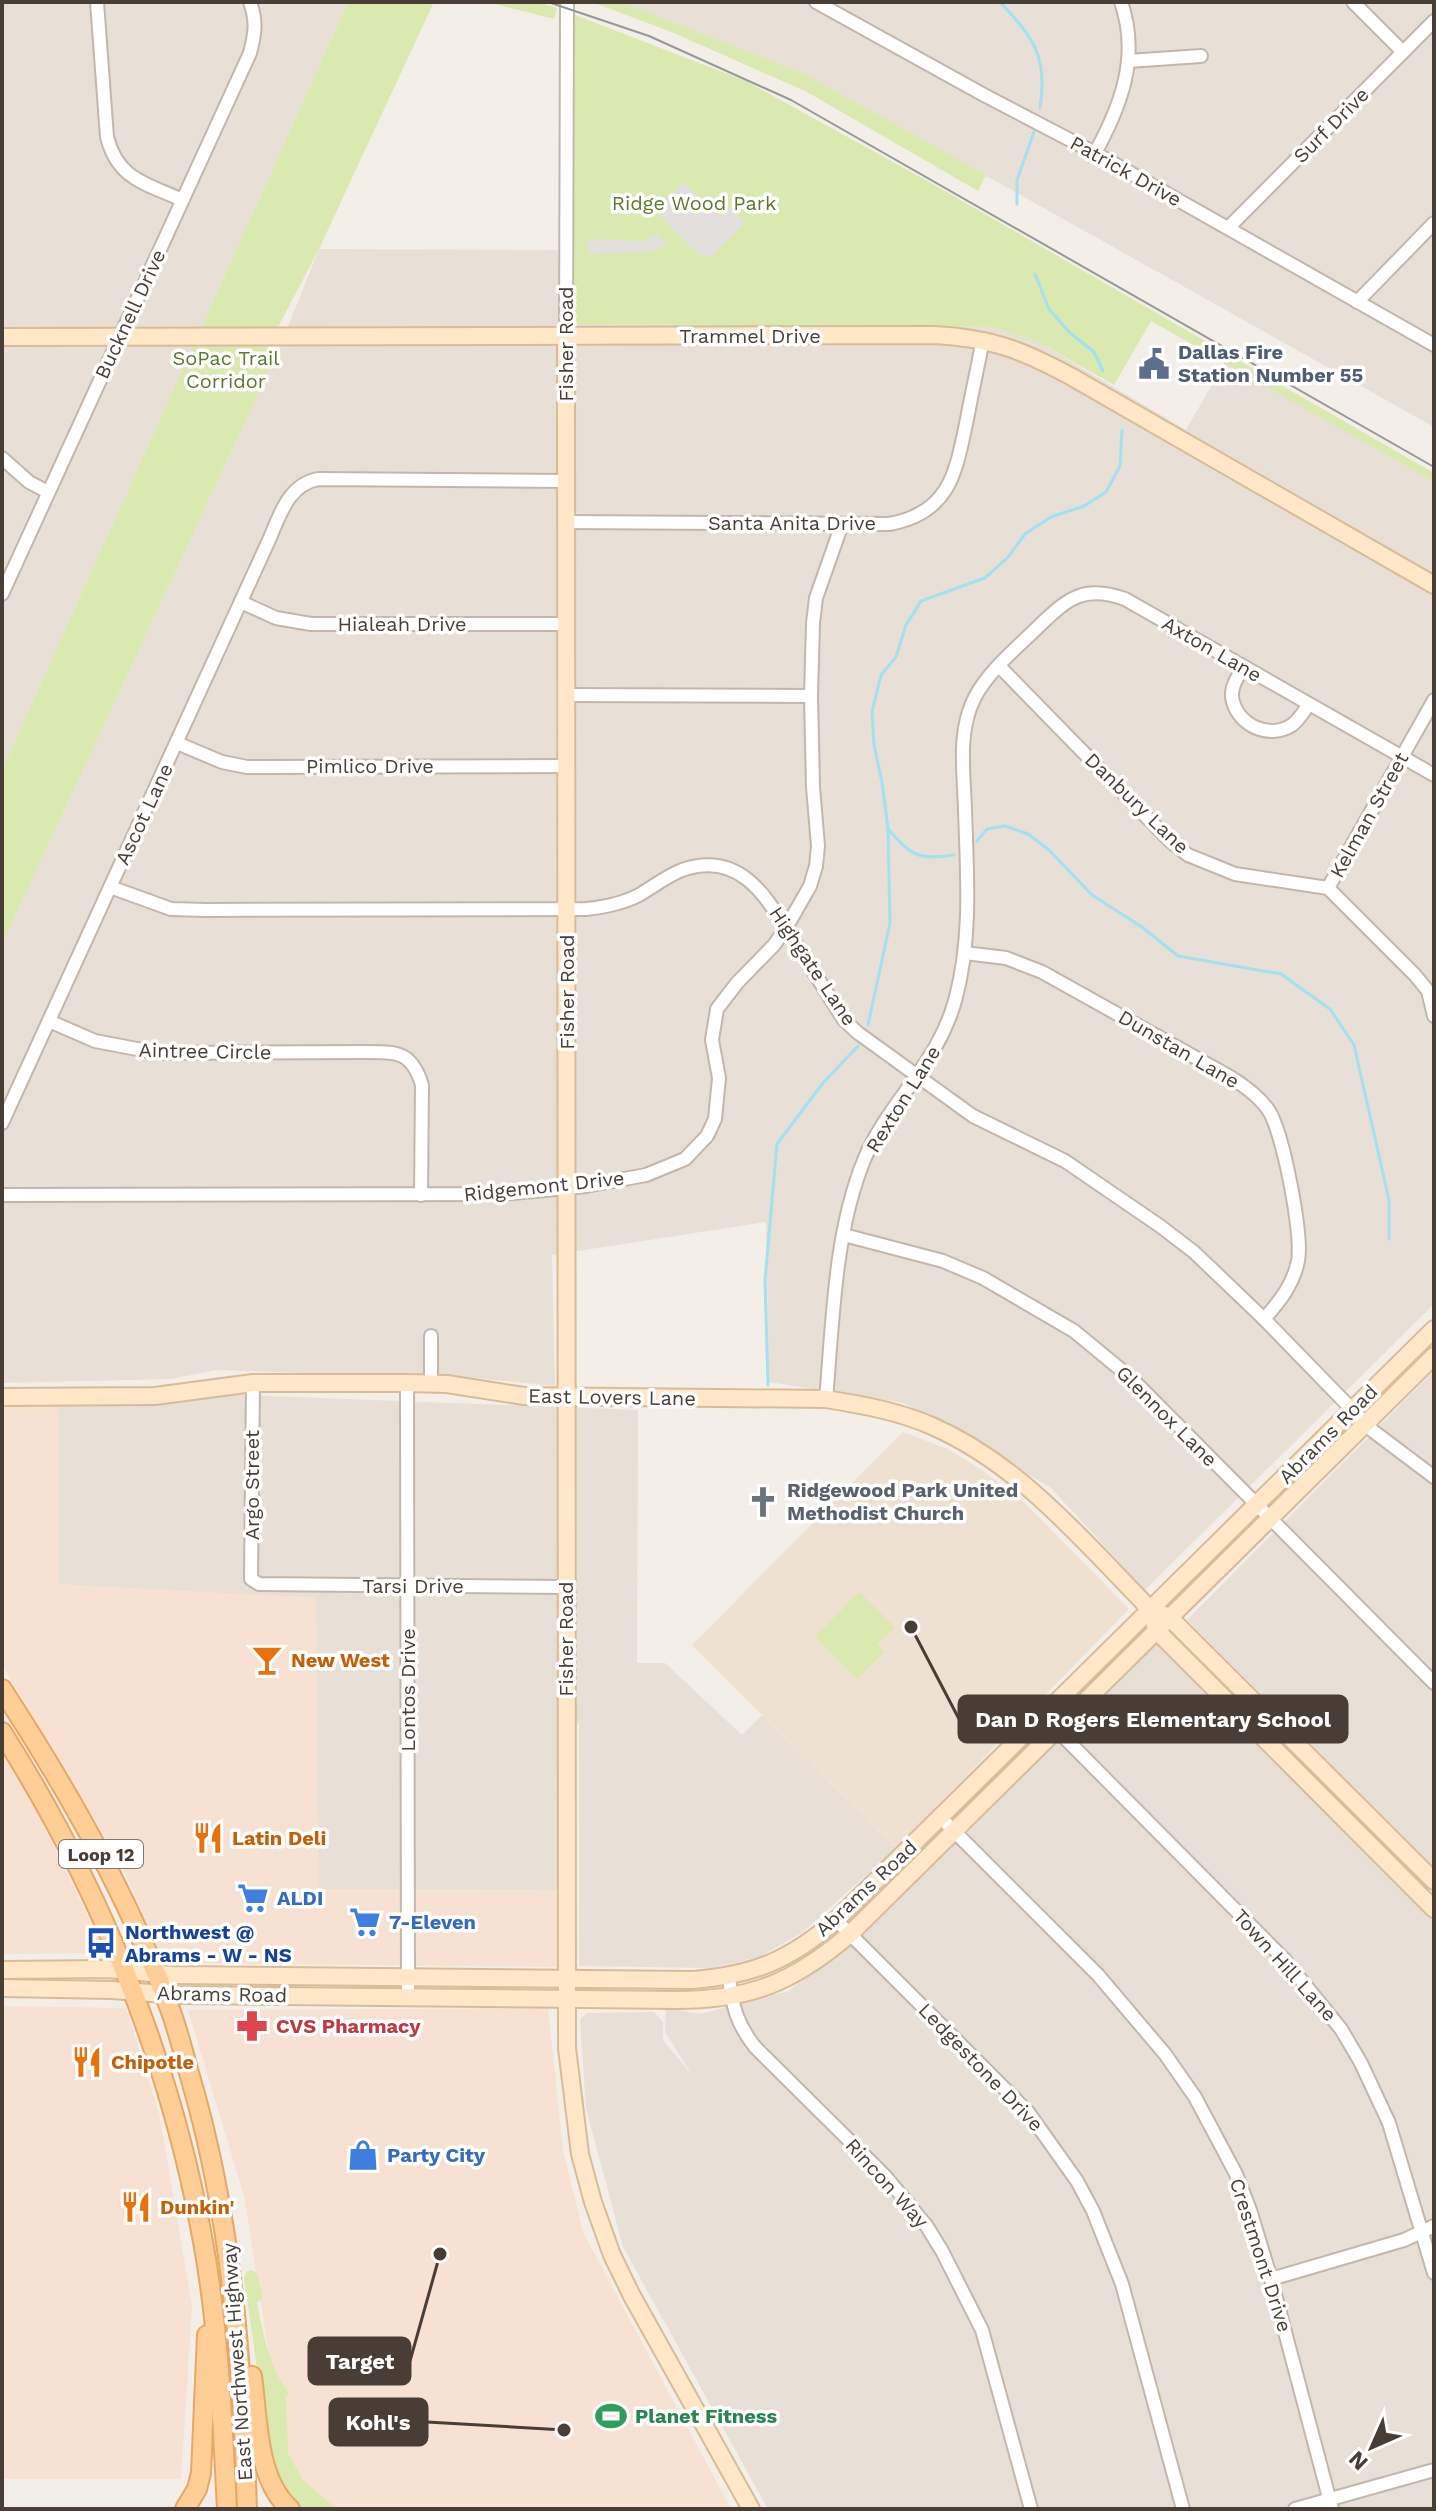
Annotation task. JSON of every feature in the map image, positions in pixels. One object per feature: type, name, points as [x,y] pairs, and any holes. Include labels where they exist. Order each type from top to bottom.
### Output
[{"type":"main road","name":"East Northwest Highway","points":[[2,1689],[94,1841],[131,1913],[165,1994],[204,2123],[220,2194],[236,2312],[243,2393],[247,2509]]},
{"type":"main road","name":"East Northwest Highway","points":[[2,1732],[75,1863],[126,1971],[188,2167],[212,2301],[221,2380],[227,2509]]},
{"type":"main road","points":[[207,2265],[230,2262]]},
{"type":"main road","points":[[185,2509],[197,2489],[201,2473],[206,2339],[212,2301]]},
{"type":"main road","points":[[236,2312],[247,2338],[266,2466],[273,2486],[290,2509]]},
{"type":"street","points":[[97,2],[107,137],[111,153],[130,176],[182,200]]},
{"type":"street","name":"Bucknell Drive","points":[[2,594],[250,53],[255,21],[250,2]]},
{"type":"street","name":"Fisher Road","points":[[567,2],[567,2048],[580,2154],[608,2242],[632,2296],[751,2509]]},
{"type":"street","name":"Patrick Drive","points":[[816,2],[1095,153],[1434,345]]},
{"type":"street","points":[[1095,153],[1122,97],[1128,61],[1121,2]]},
{"type":"street","points":[[1353,2],[1403,52]]},
{"type":"street","name":"Surf Drive","points":[[1228,228],[1434,21]]},
{"type":"street","points":[[1128,61],[1201,56]]},
{"type":"street","points":[[1357,302],[1434,223]]},
{"type":"street","name":"Trammel Drive","points":[[2,337],[934,335],[983,339],[1034,357],[1072,377],[1434,585]]},
{"type":"street","name":"Santa Anita Drive","points":[[566,522],[904,522],[932,507],[952,481],[983,339]]},
{"type":"street","points":[[2,458],[29,482],[48,492]]},
{"type":"street","name":"Ascot Lane","points":[[2,1123],[285,505],[298,486],[318,479],[566,481]]},
{"type":"street","name":"Ridgemont Drive","points":[[2,1195],[502,1194],[646,1175],[668,1168],[695,1150],[715,1119],[719,1098],[712,1040],[717,1009],[786,928],[810,886],[816,866],[818,846],[811,696],[816,598],[842,524]]},
{"type":"street","name":"Axton Lane","points":[[999,666],[1063,604],[1074,597],[1098,592],[1125,599],[1434,775]]},
{"type":"street","name":"Hialeah Drive","points":[[241,602],[276,618],[311,624],[567,624]]},
{"type":"street","name":"Danbury Lane","points":[[999,666],[1170,841],[1188,855],[1235,874],[1328,888]]},
{"type":"street","name":"Rexton Lane","points":[[826,1399],[844,1235],[864,1160],[887,1117],[919,1076],[948,1024],[965,953],[964,729],[974,699],[999,666]]},
{"type":"street","points":[[1244,667],[1234,682],[1232,696],[1239,716],[1256,728],[1277,731],[1294,724],[1309,704]]},
{"type":"street","points":[[566,695],[811,696]]},
{"type":"street","name":"Kelman Street","points":[[1328,888],[1434,700]]},
{"type":"street","name":"Pimlico Drive","points":[[177,743],[222,762],[247,767],[567,766]]},
{"type":"street","name":"Highgate Lane","points":[[110,887],[171,909],[586,909],[620,903],[679,872],[713,866],[747,878],[768,900],[844,1020],[973,1116],[1065,1161],[1194,1252],[1264,1319],[1365,1424],[1434,1477]]},
{"type":"street","points":[[1328,888],[1415,975],[1428,991],[1434,1016]]},
{"type":"street","name":"Dunstan Lane","points":[[965,953],[1006,958],[1042,972],[1232,1078],[1263,1104],[1277,1127],[1281,1142],[1299,1241],[1298,1260],[1291,1284],[1264,1319]]},
{"type":"street","name":"Aintree Circle","points":[[49,1021],[95,1041],[158,1053],[393,1052],[406,1057],[417,1069],[422,1085],[421,1195]]},
{"type":"street","name":"Glennox Lane","points":[[844,1235],[943,1261],[983,1278],[1074,1331],[1131,1378],[1434,1683]]},
{"type":"street","name":"Abrams Road","points":[[2,1970],[566,1981],[693,1980],[729,1977],[760,1969],[787,1956],[836,1920],[1434,1329]]},
{"type":"street","points":[[431,1336],[431,1383]]},
{"type":"street","name":"Abrams Road","points":[[2,1988],[165,1994],[688,2000],[731,1997],[770,1987],[795,1975],[850,1934],[1434,1356]]},
{"type":"street","name":"East Lovers Lane","points":[[2,1397],[155,1396],[253,1383],[431,1383],[524,1396],[567,1398],[826,1399],[888,1411],[930,1425],[996,1461],[1029,1487],[1151,1610],[1169,1617],[1434,1881]]},
{"type":"street","name":"Argo Street","points":[[253,1383],[251,1579],[259,1584]]},
{"type":"street","name":"Lontos Drive","points":[[407,1383],[408,1997]]},
{"type":"street","name":"Tarsi Drive","points":[[259,1584],[567,1587]]},
{"type":"street","points":[[1151,1610],[1156,1630],[1434,1909]]},
{"type":"street","name":"Town Hill Lane","points":[[1043,1716],[1285,1960],[1341,2029],[1389,2123],[1428,2230],[1434,2273]]},
{"type":"street","name":"Crestmont Drive","points":[[940,1817],[1098,1975],[1165,2054],[1195,2097],[1236,2174],[1250,2210],[1331,2505]]},
{"type":"street","points":[[1366,1841],[1379,1826]]},
{"type":"street","name":"Ledgestone Drive","points":[[836,1920],[1028,2112],[1077,2181],[1093,2211],[1122,2284],[1183,2509]]},
{"type":"street","points":[[787,1956],[795,1975]]},
{"type":"street","name":"Rincon Way","points":[[729,1977],[733,2010],[741,2029],[755,2047],[886,2177],[926,2225],[942,2251],[982,2330],[1031,2509]]},
{"type":"street","points":[[1271,2279],[1428,2230]]},
{"type":"street","points":[[1295,2509],[1331,2505],[1434,2470]]},
{"type":"shaded area","points":[[2,2],[348,2],[2,770]]},
{"type":"shaded area","points":[[622,2],[1434,2],[1434,427],[805,74]]},
{"type":"shaded area","points":[[684,182],[720,217],[730,208],[745,223],[711,257],[699,255],[655,211]]},
{"type":"shaded area","points":[[657,233],[667,244],[654,251],[588,254],[587,239],[644,241]]},
{"type":"shaded area","points":[[319,249],[574,250],[573,324],[992,327],[1038,342],[1186,430],[1225,362],[1434,482],[1434,1304],[1145,1590],[1050,1487],[904,1403],[769,1382],[766,1222],[552,1255],[555,1386],[437,1374],[216,1370],[171,1379],[2,1383],[2,944],[279,349]]},
{"type":"shaded area","points":[[1434,1371],[1434,1867],[1187,1620]]},
{"type":"shaded area","points":[[239,1395],[638,1410],[637,1663],[665,1663],[742,1735],[762,1715],[896,1848],[803,1932],[759,1957],[712,1968],[579,1966],[579,1723],[558,1728],[559,1890],[318,1889],[316,1598],[59,1585],[58,1403]]},
{"type":"shaded area","points":[[58,1403],[59,1584],[316,1598],[319,1889],[559,1890],[557,1967],[165,1963],[119,1860],[2,1665],[2,1405]]},
{"type":"shaded area","points":[[903,1432],[948,1449],[982,1470],[1027,1505],[1129,1609],[896,1848],[692,1645]]},
{"type":"shaded area","points":[[1156,1642],[1434,1919],[1434,2509],[768,2509],[623,2247],[586,2108],[580,2019],[587,2013],[654,2012],[663,2022],[663,2040],[692,2075],[665,2032],[666,2008],[700,2014],[789,1991],[868,1924]]},
{"type":"shaded area","points":[[2,1753],[26,1790],[106,1953],[2,1954]]},
{"type":"shaded area","points":[[2,2006],[126,2008],[159,2113],[192,2305],[181,2479],[2,2479]]},
{"type":"shaded area","points":[[548,2008],[563,2150],[583,2232],[731,2509],[337,2509],[303,2480],[284,2449],[244,2196],[188,2010]]},
{"type":"green space","name":"SoPac Trail Corridor","points":[[348,2],[434,2],[319,249],[267,348],[279,349],[2,944],[2,770]]},
{"type":"green space","points":[[486,2],[538,2],[557,8],[554,19]]},
{"type":"green space","points":[[592,2],[622,2],[805,74],[986,175],[978,191],[807,92],[674,33]]},
{"type":"green space","name":"Ridge Wood Park","points":[[575,15],[746,81],[931,183],[1434,473],[1434,482],[1151,321],[1114,385],[1038,342],[992,327],[573,324]]},
{"type":"green space","points":[[859,1592],[895,1627],[877,1644],[884,1652],[857,1679],[815,1637]]},
{"type":"green space","points":[[252,2270],[257,2273],[263,2299],[257,2302],[268,2350],[289,2393],[286,2396],[288,2453],[303,2480],[337,2509],[296,2509],[276,2480],[244,2278],[246,2272]]},
{"type":"waterway","points":[[1000,2],[1036,49],[1042,75],[1040,108]]},
{"type":"waterway","points":[[1017,204],[1017,180],[1034,132]]},
{"type":"waterway","points":[[1035,274],[1049,309],[1069,332],[1094,352],[1103,371]]},
{"type":"waterway","points":[[868,1025],[890,923],[888,829],[874,745],[872,712],[881,675],[896,657],[906,625],[921,601],[985,578],[1008,557],[1025,534],[1051,517],[1084,506],[1106,492],[1120,466],[1122,430]]},
{"type":"waterway","points":[[977,841],[987,829],[1005,826],[1028,834],[1049,850],[1092,895],[1142,927],[1178,956],[1281,974],[1330,1009],[1354,1045],[1389,1200],[1389,1239]]},
{"type":"waterway","points":[[888,829],[916,854],[931,857],[954,855]]},
{"type":"waterway","points":[[768,1385],[765,1280],[777,1144],[823,1083],[858,1046]]},
{"type":"tram line","points":[[548,2],[649,36],[791,100],[1434,467]]},
{"type":"place","name":"Dallas Fire Station Number 55","points":[[1154,364]]},
{"type":"place","name":"Ridgewood Park United Methodist Church","points":[[763,1502]]},
{"type":"place","name":"Dan D Rogers Elementary School","points":[[911,1627]]},
{"type":"place","name":"New West","points":[[267,1660]]},
{"type":"place","name":"Latin Deli","points":[[208,1838]]},
{"type":"place","name":"ALDI","points":[[253,1898]]},
{"type":"place","name":"7-Eleven","points":[[365,1922]]},
{"type":"place","name":"Northwest @ Abrams - W - NS","points":[[101,1943]]},
{"type":"place","name":"CVS Pharmacy","points":[[252,2026]]},
{"type":"place","name":"Chipotle","points":[[87,2062]]},
{"type":"place","name":"Party City","points":[[363,2155]]},
{"type":"place","name":"Dunkin'","points":[[136,2207]]},
{"type":"place","name":"Target","points":[[440,2254]]},
{"type":"place","name":"Planet Fitness","points":[[611,2416]]},
{"type":"place","name":"Kohl's","points":[[564,2430]]}]
